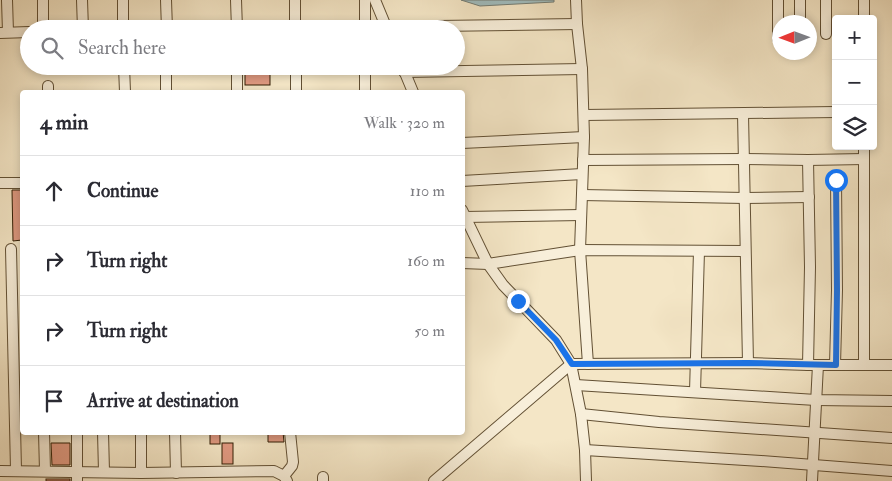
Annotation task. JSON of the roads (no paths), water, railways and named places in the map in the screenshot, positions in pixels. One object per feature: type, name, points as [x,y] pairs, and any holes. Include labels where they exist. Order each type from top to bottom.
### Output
[{"type":"street","points":[[7,0],[4,32],[20,32]]},
{"type":"street","points":[[43,0],[44,20]]},
{"type":"street","points":[[82,0],[83,20]]},
{"type":"street","points":[[123,0],[124,20]]},
{"type":"street","points":[[166,0],[167,20]]},
{"type":"street","points":[[236,0],[237,20]]},
{"type":"street","points":[[295,0],[295,20]]},
{"type":"street","points":[[365,0],[365,20]]},
{"type":"street","points":[[375,0],[383,20]]},
{"type":"street","points":[[576,0],[584,115],[580,250],[588,364]]},
{"type":"street","points":[[778,0],[778,15]]},
{"type":"street","points":[[800,0],[800,15]]},
{"type":"street","points":[[826,0],[826,34]]},
{"type":"street","points":[[864,0],[864,15]]},
{"type":"street","points":[[465,26],[577,24]]},
{"type":"street","points":[[465,69],[582,69]]},
{"type":"street","points":[[124,75],[125,90]]},
{"type":"street","points":[[166,75],[166,90]]},
{"type":"street","points":[[237,75],[237,90]]},
{"type":"street","points":[[296,75],[296,90]]},
{"type":"street","points":[[365,75],[365,90]]},
{"type":"street","points":[[406,75],[412,90]]},
{"type":"street","points":[[584,115],[832,112]]},
{"type":"street","points":[[744,114],[748,363]]},
{"type":"street","points":[[465,143],[584,137]]},
{"type":"street","points":[[864,150],[864,365]]},
{"type":"street","points":[[583,160],[808,160],[864,158]]},
{"type":"street","points":[[808,160],[813,365],[816,400],[812,481]]},
{"type":"street","points":[[465,181],[582,174]]},
{"type":"street","points":[[836,180],[836,365]]},
{"type":"street","points":[[0,184],[20,183]]},
{"type":"street","points":[[582,196],[809,197]]},
{"type":"street","points":[[465,214],[581,215]]},
{"type":"street","points":[[465,216],[488,264],[503,285],[556,340],[572,364],[581,414],[586,481]]},
{"type":"street","points":[[11,249],[16,470]]},
{"type":"street","points":[[465,263],[488,264],[580,250],[745,251]]},
{"type":"street","points":[[695,392],[698,251]]},
{"type":"street","points":[[434,481],[572,364],[748,363],[892,365]]},
{"type":"street","points":[[576,385],[816,400],[892,401]]},
{"type":"street","points":[[581,414],[659,422],[815,431],[892,438]]},
{"type":"street","points":[[44,435],[45,471]]},
{"type":"street","points":[[77,435],[77,476]]},
{"type":"street","points":[[103,435],[104,472]]},
{"type":"street","points":[[141,435],[142,473]]},
{"type":"street","points":[[175,435],[176,473]]},
{"type":"street","points":[[0,471],[45,471],[77,476],[104,472],[274,471],[286,478],[293,462],[290,435]]},
{"type":"street","points":[[585,450],[812,464],[892,471]]},
{"type":"water","points":[[461,0],[554,0],[554,2],[480,6]]}]
